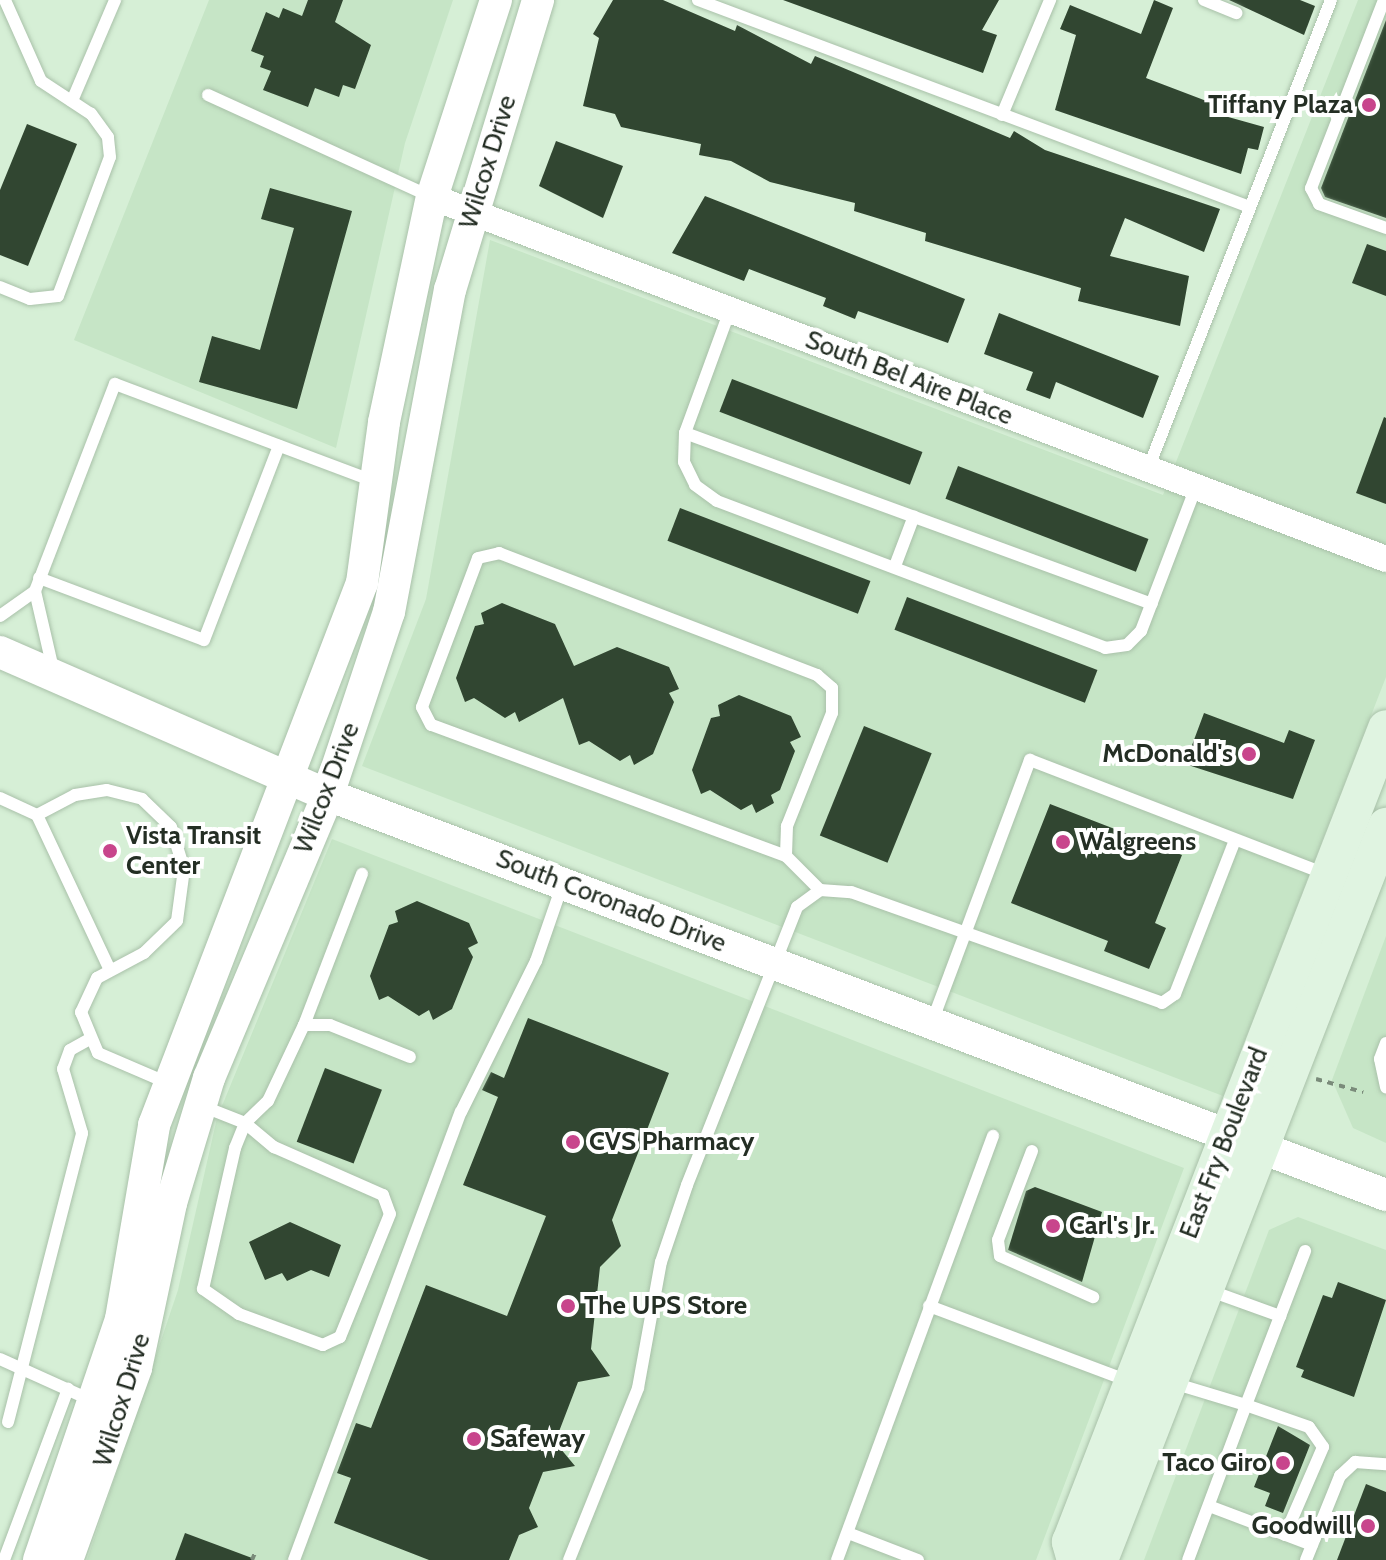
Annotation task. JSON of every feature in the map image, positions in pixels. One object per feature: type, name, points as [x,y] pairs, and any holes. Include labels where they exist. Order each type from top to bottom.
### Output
[{"type":"main road","name":"East Fry Boulevard","points":[[1075,1560],[1070,1542],[1386,728]]},
{"type":"main road","name":"East Fry Boulevard","points":[[1100,1560],[1173,1383],[1263,1145],[1369,887],[1386,826]]},
{"type":"street","name":"Wilcox Drive","points":[[67,1560],[96,1401],[121,1319],[154,1125],[362,583],[376,482],[432,197],[496,0]]},
{"type":"street","name":"Wilcox Drive","points":[[39,1560],[200,1106],[328,795],[389,612],[471,212],[538,0]]},
{"type":"street","name":"South Bel Aire Place","points":[[432,197],[1386,559]]},
{"type":"street","name":"South Coronado Drive","points":[[4,662],[328,795],[1263,1145],[1386,1195]]},
{"type":"lane","points":[[0,287],[30,299],[58,296],[110,157],[108,137],[72,101],[41,81],[5,0]]},
{"type":"lane","points":[[72,101],[115,0]]},
{"type":"lane","points":[[698,0],[719,4],[1002,115],[1247,206]]},
{"type":"lane","points":[[1002,115],[1050,0]]},
{"type":"lane","points":[[1204,0],[1237,13]]},
{"type":"lane","points":[[1148,469],[1247,206],[1331,0]]},
{"type":"lane","points":[[1384,0],[1311,188],[1319,204],[1386,228]]},
{"type":"lane","points":[[208,95],[432,197]]},
{"type":"lane","points":[[730,310],[685,433],[684,462],[695,485],[717,501],[1105,648],[1127,645],[1152,604],[1196,487]]},
{"type":"lane","points":[[0,616],[37,584],[115,384],[376,482]]},
{"type":"lane","points":[[685,433],[1152,604]]},
{"type":"lane","points":[[37,584],[204,640],[279,446]]},
{"type":"lane","points":[[895,566],[914,516]]},
{"type":"lane","points":[[786,856],[787,826],[832,713],[832,688],[817,675],[499,553],[478,558],[422,707],[431,725],[786,856],[820,890]]},
{"type":"lane","points":[[37,584],[55,681]]},
{"type":"lane","points":[[932,1022],[1030,760],[1328,875]]},
{"type":"lane","points":[[37,815],[75,795],[107,790],[142,799],[171,827],[184,869],[177,921],[144,953],[109,968],[81,1012],[88,1040],[110,1061],[170,1084]]},
{"type":"lane","points":[[0,798],[37,815],[109,968]]},
{"type":"lane","points":[[569,1560],[638,1388],[661,1262],[687,1185],[797,907],[820,890],[851,892],[964,936],[1162,1003],[1175,994],[1235,840]]},
{"type":"lane","points":[[200,1106],[245,1123],[274,1147],[361,1180],[386,1205],[390,1214],[340,1337],[323,1345],[239,1314],[203,1289],[209,1239],[245,1123],[268,1101],[304,1025],[362,874]]},
{"type":"lane","points":[[294,1560],[461,1112],[536,961],[563,883]]},
{"type":"lane","points":[[304,1025],[330,1025],[410,1057]]},
{"type":"lane","points":[[8,1422],[27,1368],[82,1133],[63,1069],[70,1050],[88,1040]]},
{"type":"lane","points":[[1386,1043],[1380,1059],[1386,1087]]},
{"type":"lane","points":[[837,1560],[993,1136]]},
{"type":"lane","points":[[1032,1151],[998,1240],[1000,1256],[1093,1297]]},
{"type":"lane","points":[[1188,1560],[1305,1251]]},
{"type":"lane","points":[[1208,1290],[1280,1316]]},
{"type":"lane","points":[[929,1306],[1132,1382]]},
{"type":"lane","points":[[0,1359],[27,1368],[96,1401],[4,1560]]},
{"type":"lane","points":[[1173,1383],[1309,1427],[1323,1447],[1285,1535]]},
{"type":"lane","points":[[1306,1560],[1340,1476],[1355,1462],[1386,1464]]},
{"type":"lane","points":[[1209,1506],[1312,1545]]},
{"type":"lane","points":[[848,1533],[918,1560]]},
{"type":"path","points":[[1313,1079],[1363,1092]]},
{"type":"path","points":[[252,1560],[255,1553]]},
{"type":"shaded area","points":[[209,0],[453,0],[405,143],[336,448],[74,340]]},
{"type":"shaded area","points":[[1358,0],[1386,0],[1386,677],[1223,1096],[362,766],[426,599],[490,240],[1163,495]]},
{"type":"shaded area","points":[[332,839],[1184,1168],[1036,1560],[87,1560],[178,1290],[217,1118]]},
{"type":"shaded area","points":[[1386,936],[1386,1143],[1353,1128],[1332,1080]]},
{"type":"shaded area","points":[[1298,1217],[1386,1250],[1386,1560],[1144,1560],[1269,1230]]},
{"type":"building","points":[[308,0],[343,0],[335,22],[371,45],[355,89],[343,85],[339,97],[315,88],[308,107],[263,90],[271,71],[260,67],[264,56],[251,51],[266,12],[279,18],[283,8],[302,16]]},
{"type":"building","points":[[613,0],[663,0],[735,31],[737,25],[811,64],[815,56],[1010,138],[1014,131],[1045,150],[1220,209],[1204,252],[1125,218],[1110,256],[1189,276],[1180,326],[1078,301],[1081,288],[925,241],[926,233],[854,211],[855,203],[770,182],[731,161],[699,155],[701,144],[621,127],[615,114],[583,106],[599,38],[593,34]]},
{"type":"building","points":[[783,0],[999,0],[982,30],[997,35],[983,73]]},
{"type":"building","points":[[1154,0],[1173,8],[1146,78],[1217,105],[1214,113],[1264,127],[1258,150],[1248,148],[1241,174],[1055,110],[1076,35],[1060,29],[1070,5],[1141,34]]},
{"type":"building","points":[[1229,0],[1300,0],[1315,6],[1304,35]]},
{"type":"building","name":"Tiffany Plaza","points":[[1386,20],[1386,218],[1325,197],[1321,188]]},
{"type":"building","points":[[27,124],[77,144],[28,266],[0,255],[0,190]]},
{"type":"building","points":[[556,141],[623,166],[603,218],[539,186]]},
{"type":"building","points":[[270,188],[352,211],[297,409],[199,382],[212,336],[260,350],[294,228],[261,219]]},
{"type":"building","points":[[705,196],[965,299],[948,343],[858,311],[855,319],[823,306],[826,298],[749,269],[744,281],[672,253]]},
{"type":"building","points":[[1367,244],[1386,251],[1386,296],[1352,283]]},
{"type":"building","points":[[999,313],[1159,376],[1143,418],[1056,382],[1050,399],[1026,390],[1033,372],[984,354]]},
{"type":"building","points":[[732,379],[922,452],[910,485],[719,412]]},
{"type":"building","points":[[1386,418],[1386,504],[1356,493]]},
{"type":"building","points":[[958,466],[1148,539],[1136,572],[945,499]]},
{"type":"building","points":[[680,508],[870,581],[858,614],[667,541]]},
{"type":"building","points":[[907,597],[1097,670],[1085,703],[894,630]]},
{"type":"building","points":[[502,603],[555,624],[574,666],[617,647],[669,667],[679,689],[669,693],[674,702],[653,754],[634,765],[630,755],[620,761],[589,741],[579,745],[563,698],[519,722],[515,712],[505,718],[474,698],[465,702],[456,678],[475,626],[484,624],[481,613]]},
{"type":"building","points":[[739,695],[791,716],[801,737],[790,742],[795,751],[780,790],[771,795],[774,803],[756,813],[752,804],[741,810],[710,790],[701,794],[692,770],[711,718],[720,716],[718,705]]},
{"type":"building","name":"McDonald's","points":[[1204,713],[1284,743],[1289,730],[1315,740],[1293,799],[1185,764]]},
{"type":"building","points":[[864,726],[932,753],[887,863],[820,835]]},
{"type":"building","name":"Walgreens","points":[[1050,804],[1182,855],[1155,923],[1166,928],[1149,969],[1104,951],[1108,941],[1011,903]]},
{"type":"building","points":[[417,901],[469,923],[478,943],[468,948],[473,957],[452,1009],[433,1020],[429,1010],[419,1016],[388,996],[379,1000],[370,976],[389,925],[398,922],[395,911]]},
{"type":"building","points":[[528,1018],[669,1073],[612,1220],[621,1246],[600,1267],[591,1349],[610,1376],[578,1382],[555,1442],[575,1466],[543,1472],[529,1508],[538,1527],[519,1535],[509,1560],[429,1560],[334,1523],[351,1478],[337,1473],[356,1423],[371,1428],[426,1285],[507,1316],[546,1216],[463,1185],[498,1097],[482,1090],[491,1072],[504,1078]]},
{"type":"building","points":[[325,1068],[382,1090],[354,1164],[297,1142]]},
{"type":"building","name":"Carl's Jr.","points":[[1035,1187],[1102,1212],[1082,1282],[1008,1250],[1026,1191]]},
{"type":"building","points":[[290,1222],[341,1245],[329,1277],[311,1270],[287,1281],[282,1273],[265,1280],[249,1242]]},
{"type":"building","points":[[1338,1282],[1386,1300],[1354,1397],[1301,1377],[1304,1370],[1296,1367],[1323,1295],[1332,1298]]},
{"type":"building","name":"Taco Giro","points":[[1278,1426],[1310,1445],[1283,1513],[1265,1506],[1270,1493],[1254,1487]]},
{"type":"building","name":"Goodwill","points":[[1366,1484],[1386,1492],[1386,1560],[1337,1560]]},
{"type":"building","points":[[185,1533],[252,1558],[252,1560],[175,1560]]},
{"type":"place","name":"Tiffany Plaza","points":[[1369,105]]},
{"type":"place","name":"McDonald's","points":[[1249,754]]},
{"type":"place","name":"Walgreens","points":[[1063,842]]},
{"type":"place","name":"Vista Transit Center","points":[[110,851]]},
{"type":"place","name":"CVS Pharmacy","points":[[573,1142]]},
{"type":"place","name":"Carl's Jr.","points":[[1053,1226]]},
{"type":"place","name":"The UPS Store","points":[[568,1306]]},
{"type":"place","name":"Safeway","points":[[474,1439]]},
{"type":"place","name":"Taco Giro","points":[[1283,1463]]},
{"type":"place","name":"Goodwill","points":[[1368,1526]]}]
